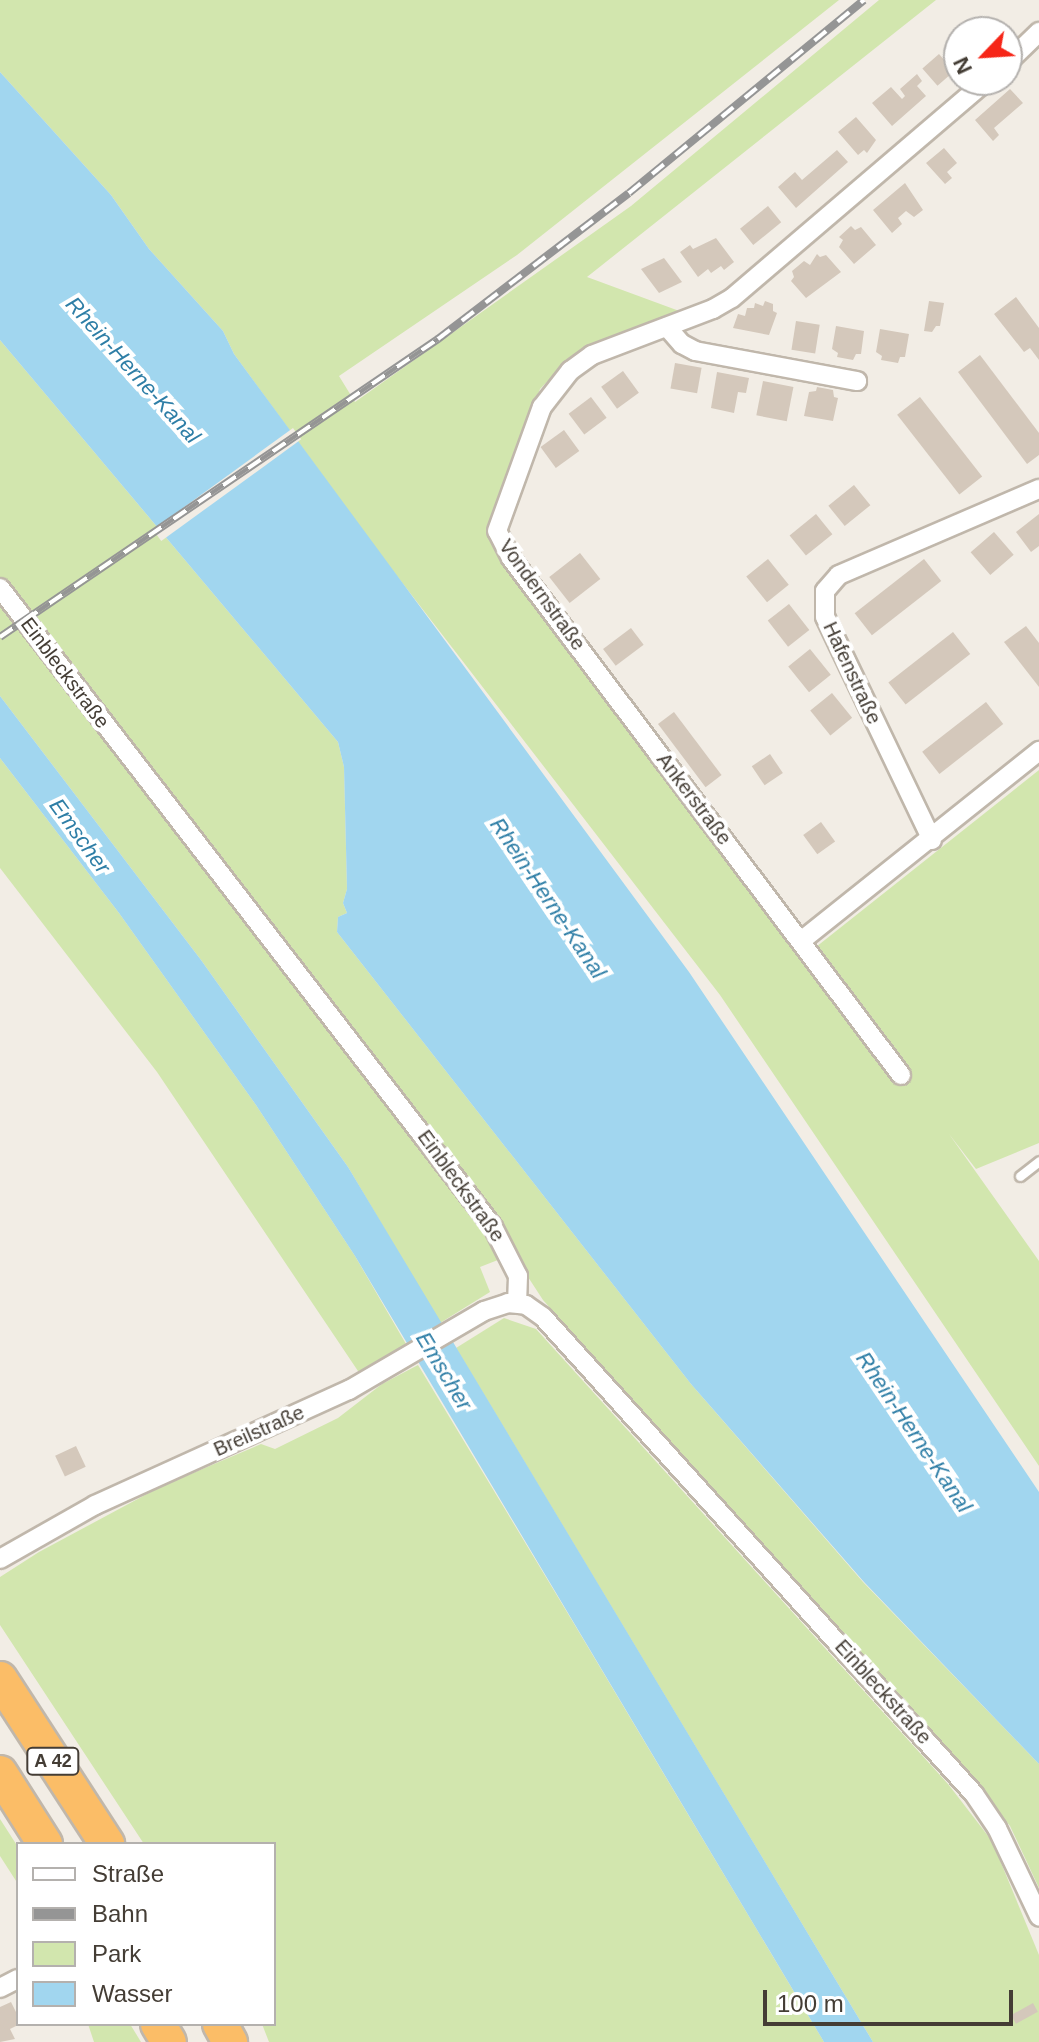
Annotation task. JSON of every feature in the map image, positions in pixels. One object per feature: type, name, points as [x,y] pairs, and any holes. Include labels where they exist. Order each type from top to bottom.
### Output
[{"type":"highway","name":"A 42","points":[[0,1679],[106,1842]]},
{"type":"highway","name":"A 42","points":[[0,1773],[44,1842]]},
{"type":"street","name":"Vondernstraße","points":[[586,657],[499,541],[498,521],[542,407],[562,379],[592,355],[732,298],[968,96]]},
{"type":"street","points":[[667,327],[682,344],[695,351],[857,381]]},
{"type":"street","name":"Hafenstraße","points":[[932,840],[825,617],[825,591],[839,575],[1039,489]]},
{"type":"street","name":"Einbleckstraße","points":[[0,588],[493,1227],[518,1276],[517,1303],[531,1307],[543,1317],[974,1794],[997,1828],[1039,1916]]},
{"type":"street","name":"Ankerstraße","points":[[586,657],[901,1075]]},
{"type":"street","points":[[801,941],[932,840],[951,819],[1039,751]]},
{"type":"street","name":"Breilstraße","points":[[0,1559],[95,1505],[349,1390],[496,1306],[517,1303]]},
{"type":"lane","points":[[1020,1176],[1039,1161]]},
{"type":"green space","points":[[0,0],[839,0],[517,255],[339,376],[355,402],[631,206],[879,0],[936,0],[587,277],[682,312],[572,356],[540,389],[492,518],[492,539],[795,944],[816,947],[1039,770],[1039,1143],[976,1169],[949,1134],[1039,1261],[1039,1466],[720,995],[380,554],[234,354],[223,331],[149,249],[111,195],[0,72]]},
{"type":"green space","points":[[0,340],[338,742],[344,767],[347,889],[343,903],[347,913],[338,917],[337,932],[691,1384],[863,1582],[1039,1764],[1039,1888],[1010,1826],[968,1774],[543,1300],[513,1254],[480,1267],[490,1292],[440,1323],[348,1167],[201,960],[0,696]]},
{"type":"green space","points":[[0,758],[119,913],[256,1105],[355,1256],[406,1344],[360,1374],[157,1072],[0,868]]},
{"type":"green space","points":[[504,1318],[536,1329],[948,1784],[992,1841],[1039,1955],[1039,2042],[873,2042],[456,1348]]},
{"type":"green space","points":[[418,1365],[824,2042],[269,2042],[263,2026],[276,2026],[276,1842],[143,1842],[0,1625],[0,1577],[39,1552],[160,1487],[261,1444],[275,1449],[338,1418],[382,1384]]},
{"type":"green space","points":[[0,1819],[16,1844],[16,1881],[0,1856]]},
{"type":"green space","points":[[89,2026],[131,2026],[141,2042],[94,2042]]},
{"type":"water","name":"Rhein-Herne-Kanal","points":[[0,72],[111,195],[149,249],[223,331],[234,354],[689,972],[1039,1492],[1039,1764],[864,1582],[691,1384],[337,932],[338,917],[347,913],[343,903],[347,889],[344,767],[338,742],[0,340]]},
{"type":"water","name":"Emscher","points":[[0,696],[201,960],[348,1167],[873,2042],[824,2042],[355,1256],[256,1105],[119,913],[0,758]]},
{"type":"pier","points":[[293,428],[301,439],[161,541],[153,530]]},
{"type":"building","points":[[939,54],[943,59],[943,81],[937,86],[922,68]]},
{"type":"building","points":[[917,74],[922,81],[917,86],[926,96],[892,126],[872,103],[891,87],[902,99],[905,96],[900,89]]},
{"type":"building","points":[[1002,96],[1016,96],[1023,103],[994,128],[999,135],[993,141],[975,120]]},
{"type":"building","points":[[856,117],[876,140],[867,153],[864,150],[858,155],[838,132]]},
{"type":"building","points":[[944,148],[957,163],[947,172],[952,178],[945,184],[926,163]]},
{"type":"building","points":[[837,150],[848,162],[796,208],[778,187],[795,172],[802,180]]},
{"type":"building","points":[[905,183],[923,210],[914,217],[906,211],[898,218],[902,224],[892,233],[873,210]]},
{"type":"building","points":[[768,206],[781,222],[753,245],[740,229]]},
{"type":"building","points":[[851,226],[855,230],[861,227],[876,245],[854,264],[839,247],[843,240],[839,237]]},
{"type":"building","points":[[716,238],[734,262],[724,270],[721,266],[711,273],[708,269],[698,277],[680,252],[690,245],[693,249]]},
{"type":"building","points":[[817,254],[820,257],[826,255],[841,272],[806,298],[791,281],[794,277],[792,271],[804,261],[810,265]]},
{"type":"building","points":[[664,258],[682,282],[659,293],[641,269]]},
{"type":"building","points":[[1016,297],[1039,328],[1039,360],[1030,348],[1024,352],[994,314]]},
{"type":"building","points":[[765,301],[773,304],[773,311],[777,313],[769,335],[733,328],[738,314],[745,316],[747,308],[754,308],[755,303],[763,306]]},
{"type":"building","points":[[929,301],[944,303],[940,326],[932,332],[924,331]]},
{"type":"building","points":[[796,321],[820,325],[815,353],[791,350]]},
{"type":"building","points":[[836,326],[864,331],[861,354],[856,354],[853,360],[837,357],[838,353],[832,349]]},
{"type":"building","points":[[880,329],[909,334],[905,357],[900,357],[898,363],[881,360],[882,356],[876,352]]},
{"type":"building","points":[[980,355],[1039,433],[1039,455],[1027,464],[958,372]]},
{"type":"building","points":[[675,363],[702,368],[697,393],[670,389]]},
{"type":"building","points":[[623,371],[639,393],[617,409],[601,387]]},
{"type":"building","points":[[717,372],[749,378],[746,393],[738,392],[734,413],[711,408]]},
{"type":"building","points":[[763,381],[793,387],[787,421],[756,415]]},
{"type":"building","points":[[817,387],[833,390],[834,397],[838,398],[833,421],[804,416],[809,392],[816,391]]},
{"type":"building","points":[[591,397],[607,418],[584,435],[569,414]]},
{"type":"building","points":[[920,397],[982,477],[959,494],[897,415]]},
{"type":"building","points":[[564,430],[579,451],[556,468],[541,447]]},
{"type":"building","points":[[854,485],[870,505],[845,526],[828,506]]},
{"type":"building","points":[[816,514],[832,534],[806,556],[790,535]]},
{"type":"building","points":[[1039,514],[1039,546],[1031,552],[1016,532]]},
{"type":"building","points":[[994,532],[1014,555],[990,575],[971,552]]},
{"type":"building","points":[[580,553],[600,579],[570,603],[549,577]]},
{"type":"building","points":[[768,559],[789,585],[767,602],[746,577]]},
{"type":"building","points":[[924,559],[941,581],[872,635],[855,613]]},
{"type":"building","points":[[789,604],[809,630],[788,647],[768,621]]},
{"type":"building","points":[[1026,626],[1039,643],[1039,687],[1004,642]]},
{"type":"building","points":[[631,628],[644,645],[616,666],[603,649]]},
{"type":"building","points":[[953,632],[970,654],[906,705],[888,682]]},
{"type":"building","points":[[810,649],[831,675],[809,692],[788,667]]},
{"type":"building","points":[[832,693],[852,718],[830,735],[810,711]]},
{"type":"building","points":[[986,702],[1003,724],[939,774],[922,752]]},
{"type":"building","points":[[674,712],[722,775],[706,787],[658,724]]},
{"type":"building","points":[[770,754],[783,773],[765,785],[752,766]]},
{"type":"building","points":[[821,822],[835,841],[817,854],[803,835]]},
{"type":"building","points":[[76,1446],[86,1467],[65,1477],[55,1456]]},
{"type":"building","points":[[11,2002],[16,2012],[16,2026],[10,2029],[15,2039],[0,2042],[0,2007]]},
{"type":"building","points":[[1033,2003],[1038,2012],[1016,2024],[1011,2015]]},
{"type":"railway","points":[[0,637],[438,339],[629,193],[864,0]]}]
